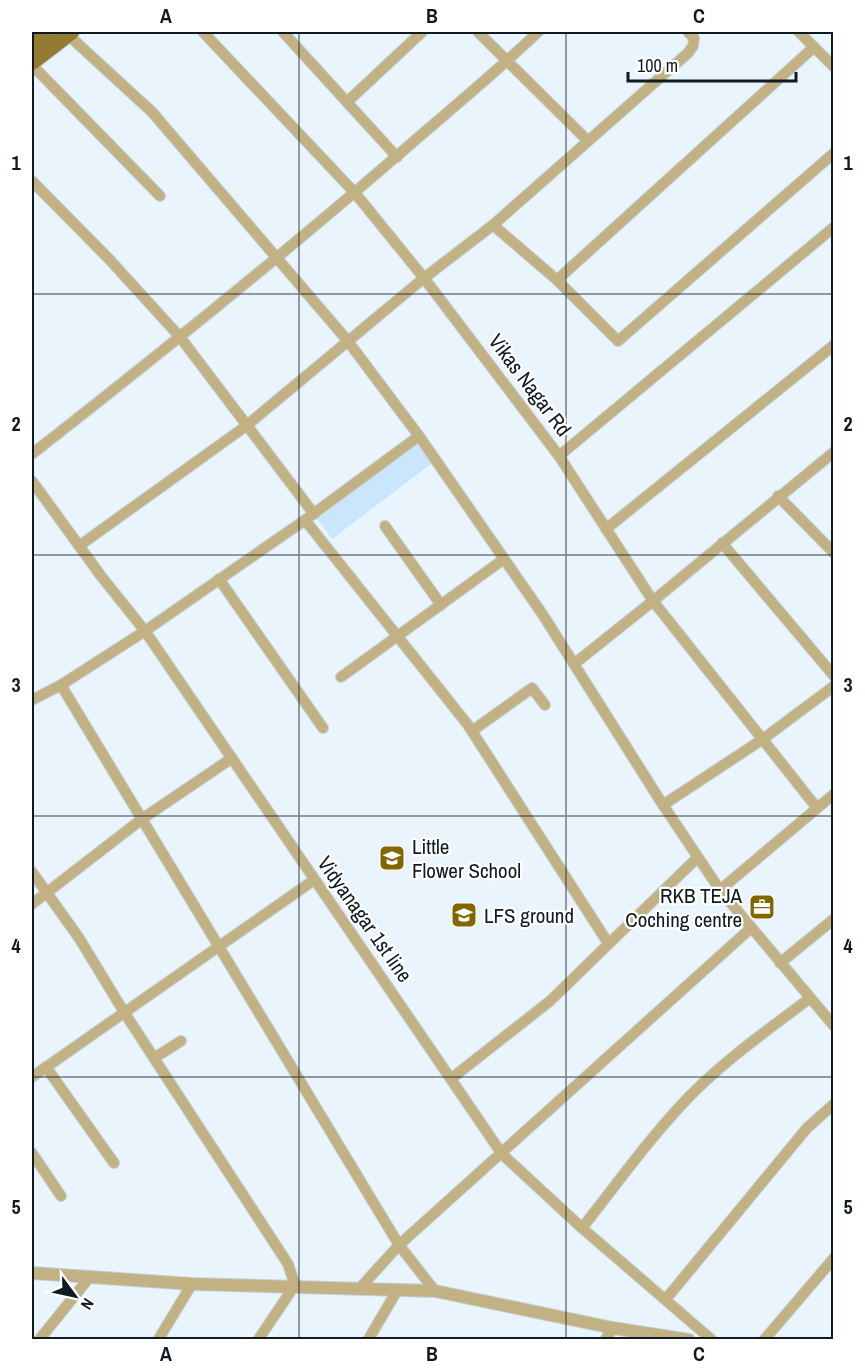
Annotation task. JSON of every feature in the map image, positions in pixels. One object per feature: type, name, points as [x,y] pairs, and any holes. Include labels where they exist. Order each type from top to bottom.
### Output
[{"type":"main road","points":[[32,44],[46,32]]},
{"type":"main road","points":[[32,64],[68,32]]},
{"type":"street","points":[[68,32],[152,112],[347,340],[504,559],[574,664],[697,858],[720,890],[834,1026]]},
{"type":"street","name":"Vikas Nagar Rd","points":[[203,32],[355,193],[424,278],[559,456],[653,601],[817,808]]},
{"type":"street","points":[[284,32],[397,156]]},
{"type":"street","points":[[347,102],[422,32]]},
{"type":"street","points":[[478,32],[588,141]]},
{"type":"street","points":[[32,454],[180,338],[355,193],[538,32]]},
{"type":"street","points":[[79,546],[246,426],[347,340],[493,225],[688,53],[693,46],[694,38],[688,32]]},
{"type":"street","points":[[799,32],[834,67]]},
{"type":"street","points":[[557,280],[814,47]]},
{"type":"street","points":[[32,64],[160,196]]},
{"type":"street","points":[[493,225],[557,280],[618,341],[834,153]]},
{"type":"street","points":[[32,181],[109,259],[180,338],[398,636],[472,731],[608,943]]},
{"type":"street","points":[[559,456],[834,227]]},
{"type":"street","points":[[606,529],[834,345]]},
{"type":"street","points":[[32,700],[61,685],[145,632],[310,517],[418,436]]},
{"type":"street","points":[[574,664],[834,452]]},
{"type":"street","name":"Vidyanagar 1st line","points":[[32,481],[145,632],[502,1154],[582,1228],[712,1340]]},
{"type":"street","points":[[778,496],[834,553]]},
{"type":"street","points":[[385,526],[441,605]]},
{"type":"street","points":[[722,543],[834,676]]},
{"type":"street","points":[[341,677],[504,559]]},
{"type":"street","points":[[219,579],[323,728]]},
{"type":"street","points":[[61,685],[399,1245],[435,1291]]},
{"type":"street","points":[[663,806],[763,740],[834,686]]},
{"type":"street","points":[[472,731],[532,688],[545,705]]},
{"type":"street","points":[[32,904],[142,819],[232,758]]},
{"type":"street","points":[[720,890],[834,794]]},
{"type":"street","points":[[452,1078],[550,1001],[697,858]]},
{"type":"street","points":[[32,872],[79,938],[124,1012],[288,1264],[295,1286]]},
{"type":"street","points":[[32,1077],[314,880]]},
{"type":"street","points":[[780,963],[834,919]]},
{"type":"street","points":[[360,1288],[399,1245],[751,928]]},
{"type":"street","points":[[582,1228],[687,1099],[722,1066],[810,998]]},
{"type":"street","points":[[154,1058],[181,1041]]},
{"type":"street","points":[[46,1067],[114,1163]]},
{"type":"street","points":[[666,1299],[807,1128],[834,1104]]},
{"type":"street","points":[[32,1154],[61,1196]]},
{"type":"street","points":[[764,1340],[834,1258]]},
{"type":"street","points":[[32,1273],[192,1284],[435,1291],[613,1328],[689,1340]]},
{"type":"street","points":[[39,1340],[89,1278]]},
{"type":"street","points":[[158,1340],[192,1284]]},
{"type":"street","points":[[258,1340],[295,1286]]},
{"type":"street","points":[[368,1340],[398,1289]]},
{"type":"street","points":[[605,1340],[613,1328]]},
{"type":"shaded area","points":[[419,436],[435,461],[332,539],[314,514]]},
{"type":"place","name":"Little Flower School","points":[[392,858]]},
{"type":"place","name":"RKB TEJA Coching centre","points":[[762,907]]},
{"type":"place","name":"LFS ground","points":[[464,915]]}]
